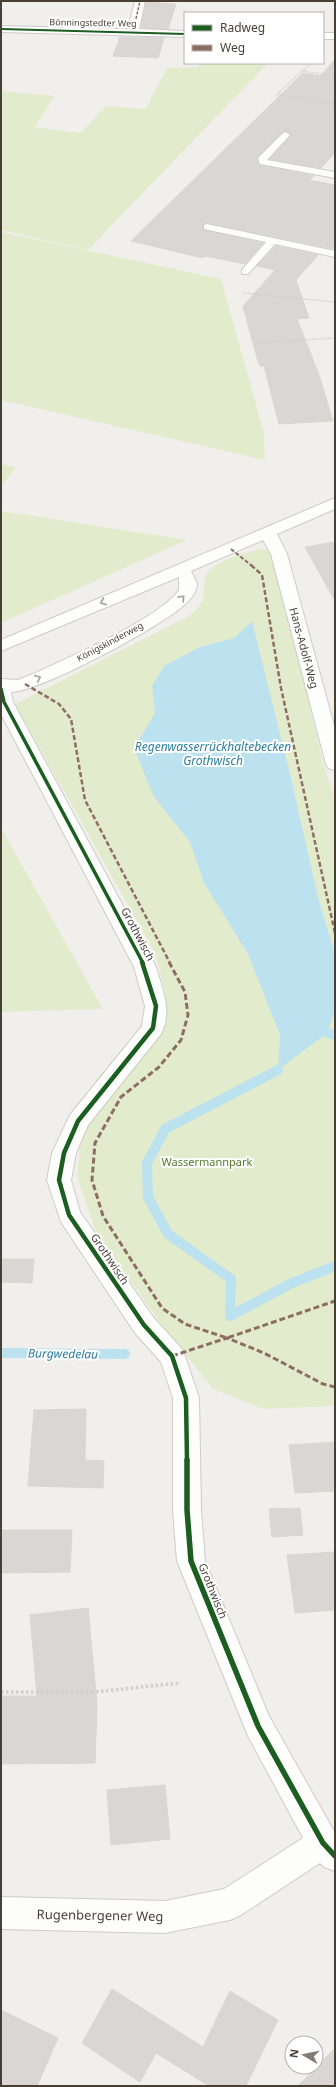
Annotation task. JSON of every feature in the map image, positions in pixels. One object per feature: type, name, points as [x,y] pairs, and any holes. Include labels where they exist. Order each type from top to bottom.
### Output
[{"type":"street","points":[[133,32],[140,1]]},
{"type":"street","name":"Bönningstedter Weg","points":[[1,29],[184,34]]},
{"type":"street","points":[[324,36],[335,36]]},
{"type":"street","points":[[1,646],[268,533],[335,503]]},
{"type":"street","name":"Hans-Adolf-Weg","points":[[268,533],[279,554],[335,764]]},
{"type":"street","name":"Königskinderweg","points":[[1,685],[16,686],[48,673],[116,640],[169,608],[180,600],[189,585],[185,573],[181,569]]},
{"type":"street","name":"Grothwisch","points":[[1,689],[4,702],[145,967],[156,1006],[153,1028],[78,1121],[64,1153],[59,1180],[69,1215],[144,1325],[172,1356],[186,1398],[187,1510],[191,1561],[258,1726],[329,1850]]},
{"type":"street","name":"Rugenbergener Weg","points":[[1,1913],[165,1917],[230,1904],[329,1850]]},
{"type":"lane","points":[[286,135],[262,159],[263,162],[335,175]]},
{"type":"lane","points":[[207,227],[335,254]]},
{"type":"lane","points":[[245,272],[273,241]]},
{"type":"path","points":[[310,64],[277,95],[335,104]]},
{"type":"path","points":[[302,71],[335,76]]},
{"type":"path","points":[[244,293],[335,302]]},
{"type":"path","points":[[256,343],[335,338]]},
{"type":"path","points":[[1,1692],[93,1692],[181,1684]]},
{"type":"green space","points":[[200,64],[267,64],[88,250],[1,230],[1,91],[55,96],[34,127],[80,133],[106,106],[146,109],[167,68],[198,67]]},
{"type":"green space","points":[[1,232],[221,279],[264,433],[265,460],[1,400]]},
{"type":"green space","points":[[1,464],[16,467],[1,487]]},
{"type":"green space","points":[[1,511],[187,540],[1,623]]},
{"type":"green space","name":"Wassermannpark","points":[[264,549],[273,555],[323,762],[335,800],[335,1406],[263,1409],[213,1389],[156,1317],[96,1232],[77,1177],[81,1136],[97,1078],[154,1023],[166,994],[155,953],[15,704],[189,616],[200,605],[204,597],[204,583],[209,570],[223,561]]},
{"type":"green space","points":[[1,828],[103,1009],[1,1012]]},
{"type":"water","name":"Regenwasserrückhaltebecken Grothwisch","points":[[252,621],[290,774],[319,901],[335,954],[335,1011],[327,1033],[278,1070],[280,1035],[248,954],[204,883],[190,842],[154,797],[134,748],[155,713],[152,686],[164,666],[200,647],[234,638]]},
{"type":"building","points":[[146,2],[176,4],[168,29],[141,28]]},
{"type":"building","points":[[120,37],[164,38],[158,58],[113,56]]},
{"type":"building","points":[[335,59],[335,153],[321,168],[270,159],[291,136],[286,131],[258,156],[257,160],[260,165],[314,176],[309,180],[335,185],[335,249],[207,223],[203,224],[204,230],[263,243],[245,264],[205,256],[203,258],[131,241],[303,73],[321,76]]},
{"type":"building","points":[[276,246],[318,255],[296,280],[309,318],[297,319],[319,375],[333,421],[279,424],[264,366],[260,366],[257,358],[243,306],[275,270],[257,266]]},
{"type":"building","points":[[335,542],[335,601],[305,547]]},
{"type":"building","points":[[1,1259],[34,1259],[32,1283],[1,1282]]},
{"type":"building","points":[[86,1409],[85,1460],[104,1461],[103,1488],[28,1486],[34,1410]]},
{"type":"building","points":[[335,1442],[335,1491],[295,1493],[289,1445]]},
{"type":"building","points":[[300,1508],[303,1535],[272,1537],[269,1509]]},
{"type":"building","points":[[1,1530],[72,1530],[70,1572],[1,1573]]},
{"type":"building","points":[[335,1552],[335,1610],[295,1613],[287,1555]]},
{"type":"building","points":[[88,1608],[97,1704],[95,1763],[1,1764],[1,1696],[37,1696],[30,1615]]},
{"type":"building","points":[[165,1785],[170,1839],[111,1845],[107,1790]]},
{"type":"building","points":[[112,1989],[203,2047],[230,1991],[278,2020],[246,2086],[209,2086],[156,2053],[140,2082],[82,2043]]},
{"type":"building","points":[[1,2010],[58,2038],[37,2086],[1,2086]]},
{"type":"building","points":[[335,2048],[335,2086],[298,2086],[309,2075],[324,2075],[324,2059]]},
{"type":"waterway","points":[[327,1033],[335,1035]]},
{"type":"waterway","points":[[278,1070],[165,1129],[147,1163],[148,1197],[168,1234],[231,1279],[230,1316],[292,1283],[335,1266]]},
{"type":"waterway","name":"Burgwedelau","points":[[1,1353],[125,1354]]},
{"type":"marked path","points":[[133,32],[140,1]]},
{"type":"marked path","points":[[231,549],[262,575],[281,688],[335,933]]},
{"type":"marked path","points":[[25,684],[59,704],[71,719],[85,800],[185,992],[188,1015],[181,1040],[159,1067],[121,1097],[95,1143],[92,1180],[103,1216],[162,1308],[185,1324],[227,1338],[335,1301]]},
{"type":"marked path","points":[[172,1356],[227,1338],[264,1353],[323,1384],[335,1387]]},
{"type":"cycle path","points":[[1,29],[184,34]]},
{"type":"cycle path","points":[[1,689],[4,702],[145,967],[156,1006],[153,1028],[78,1121],[64,1153],[59,1180],[69,1215],[144,1325],[172,1356],[186,1398],[187,1510],[191,1561],[258,1726],[323,1843],[335,1856]]}]
